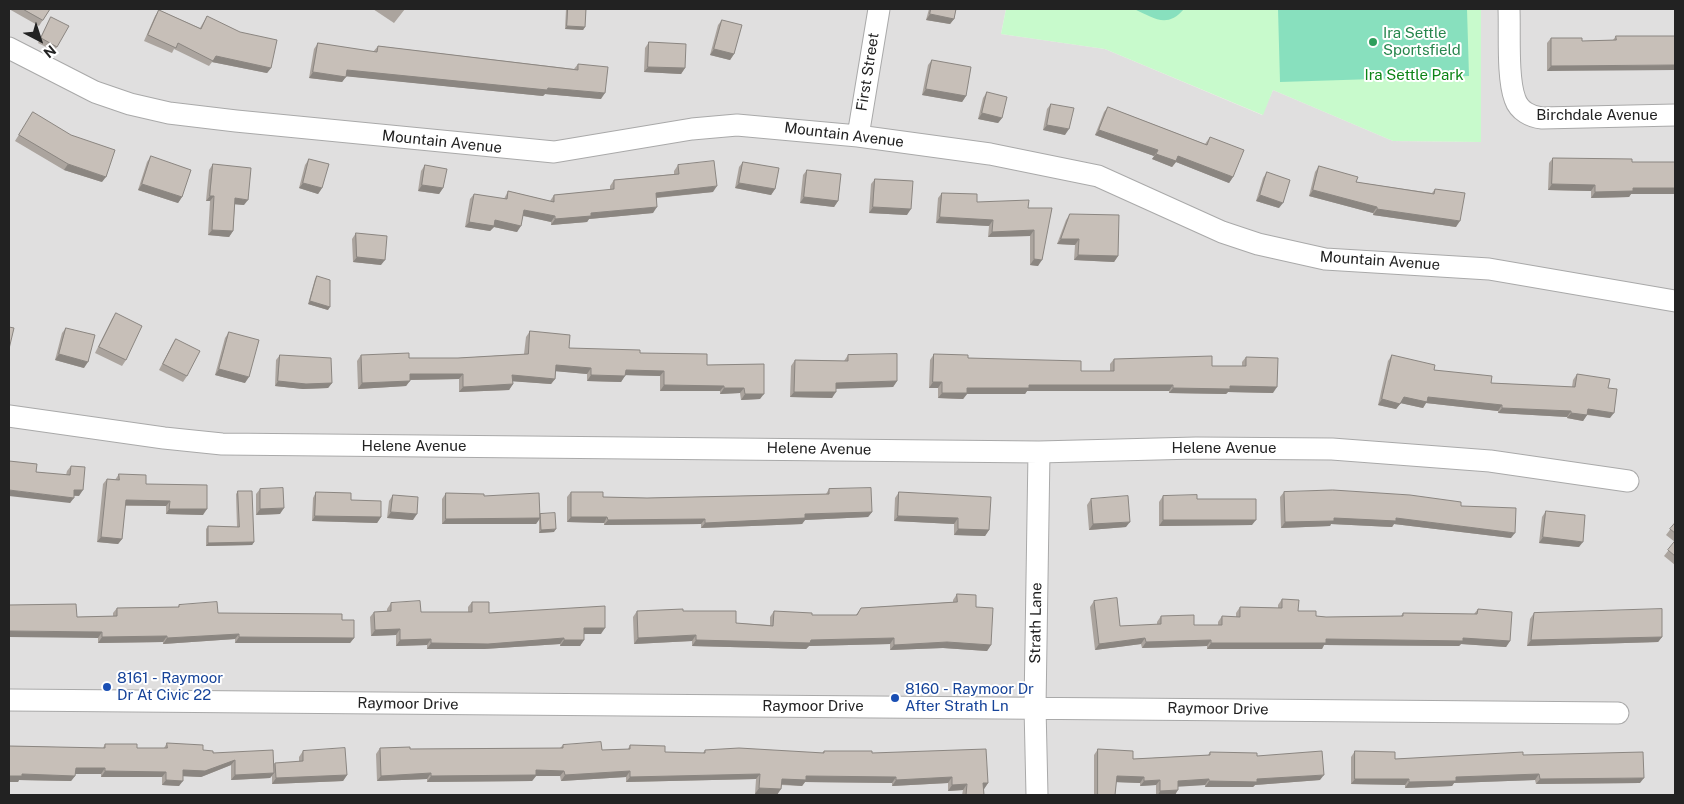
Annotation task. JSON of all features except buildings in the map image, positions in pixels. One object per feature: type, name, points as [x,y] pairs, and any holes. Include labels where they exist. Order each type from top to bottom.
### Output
[{"type":"street","name":"First Street","points":[[858,136],[879,9]]},
{"type":"street","name":"Birchdale Avenue","points":[[1509,9],[1512,89],[1515,100],[1521,109],[1529,115],[1542,118],[1675,114]]},
{"type":"street","name":"Mountain Avenue","points":[[9,48],[95,92],[130,104],[169,113],[236,121],[554,152],[692,128],[737,125],[858,136],[999,156],[1098,176],[1222,232],[1258,244],[1325,259],[1489,270],[1675,302]]},
{"type":"street","name":"Helene Avenue","points":[[9,416],[164,438],[222,444],[1039,452],[1196,448],[1332,448],[1490,461],[1628,481]]},
{"type":"street","name":"Strath Lane","points":[[1037,795],[1035,707],[1039,452]]},
{"type":"street","name":"Raymoor Drive","points":[[9,700],[486,706],[1035,707],[1618,713]]},
{"type":"shaded area","points":[[9,9],[1006,9],[1001,34],[1105,49],[1262,115],[1273,90],[1393,141],[1481,142],[1481,9],[1675,9],[1675,795],[9,795]]},
{"type":"green space","name":"Ira Settle Park","points":[[1006,9],[1481,9],[1481,142],[1393,141],[1273,90],[1263,115],[1105,49],[1001,34]]},
{"type":"green space","points":[[1134,9],[1184,9],[1172,19],[1160,20]]},
{"type":"green space","name":"Ira Settle Sportsfield","points":[[1278,9],[1467,9],[1469,76],[1280,82]]},
{"type":"place","name":"Ira Settle Sportsfield","points":[[1373,42]]},
{"type":"place","name":"8161 - Raymoor Dr At Civic 22","points":[[107,687]]},
{"type":"place","name":"8160 - Raymoor Dr After Strath Ln","points":[[895,698]]}]
